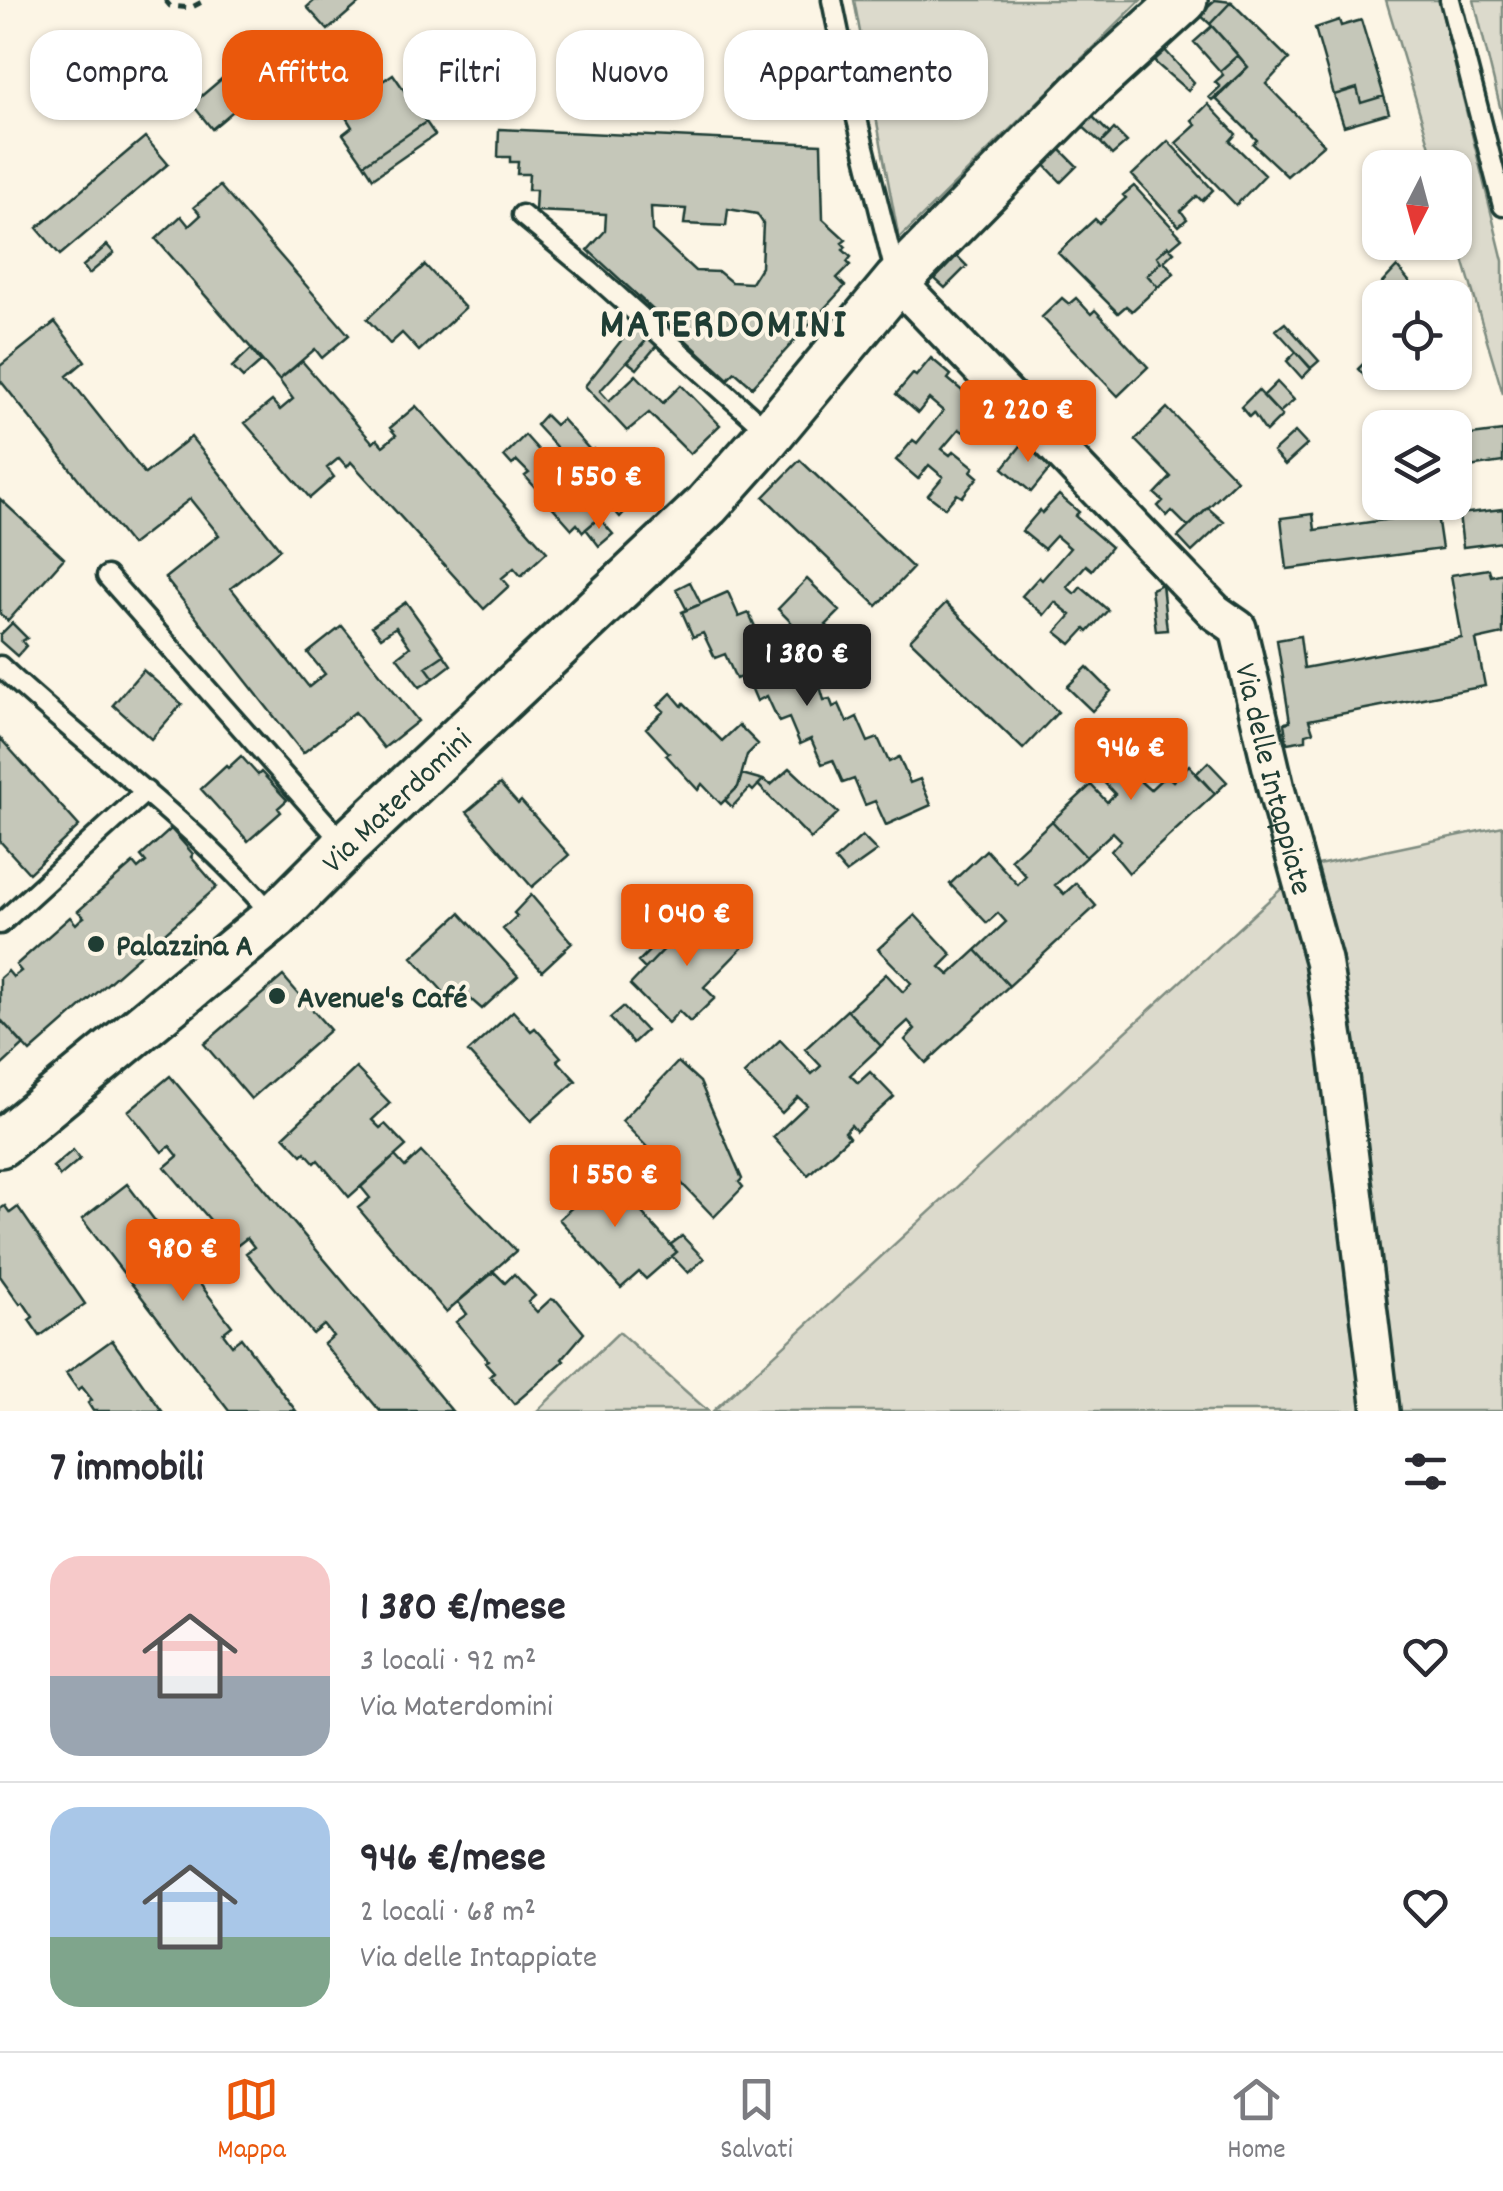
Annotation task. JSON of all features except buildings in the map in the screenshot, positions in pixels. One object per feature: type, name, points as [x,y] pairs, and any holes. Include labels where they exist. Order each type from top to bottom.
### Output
[{"type":"street","name":"Via Materdomini","points":[[0,1144],[275,917],[707,505],[897,281],[1081,94],[1184,0]]},
{"type":"street","name":"Via delle Intappiate","points":[[897,281],[1215,612],[1238,628],[1276,790],[1324,960],[1381,1411]]},
{"type":"lane","points":[[832,0],[897,281]]},
{"type":"lane","points":[[1450,0],[1503,206]]},
{"type":"lane","points":[[522,215],[770,434]]},
{"type":"lane","points":[[107,576],[346,846]]},
{"type":"lane","points":[[0,666],[146,790],[247,885],[275,917]]},
{"type":"lane","points":[[0,924],[146,790]]},
{"type":"path","points":[[165,0],[170,6],[190,8],[206,0]]},
{"type":"shaded area","points":[[854,0],[1141,0],[899,239],[877,120],[988,120],[988,30],[860,30]]},
{"type":"shaded area","points":[[1386,0],[1439,0],[1503,261],[1503,394],[1463,260],[1472,260],[1472,150],[1431,150]]},
{"type":"shaded area","points":[[1474,0],[1503,0],[1503,119]]},
{"type":"shaded area","points":[[1503,826],[1503,1411],[713,1411],[1304,868]]},
{"type":"shaded area","points":[[619,1332],[708,1411],[537,1411]]},
{"type":"place","name":"Palazzina A","points":[[96,944]]},
{"type":"place","name":"Avenue's Café","points":[[277,996]]},
{"type":"district","name":"MATERDOMINI","points":[[724,321]]}]
